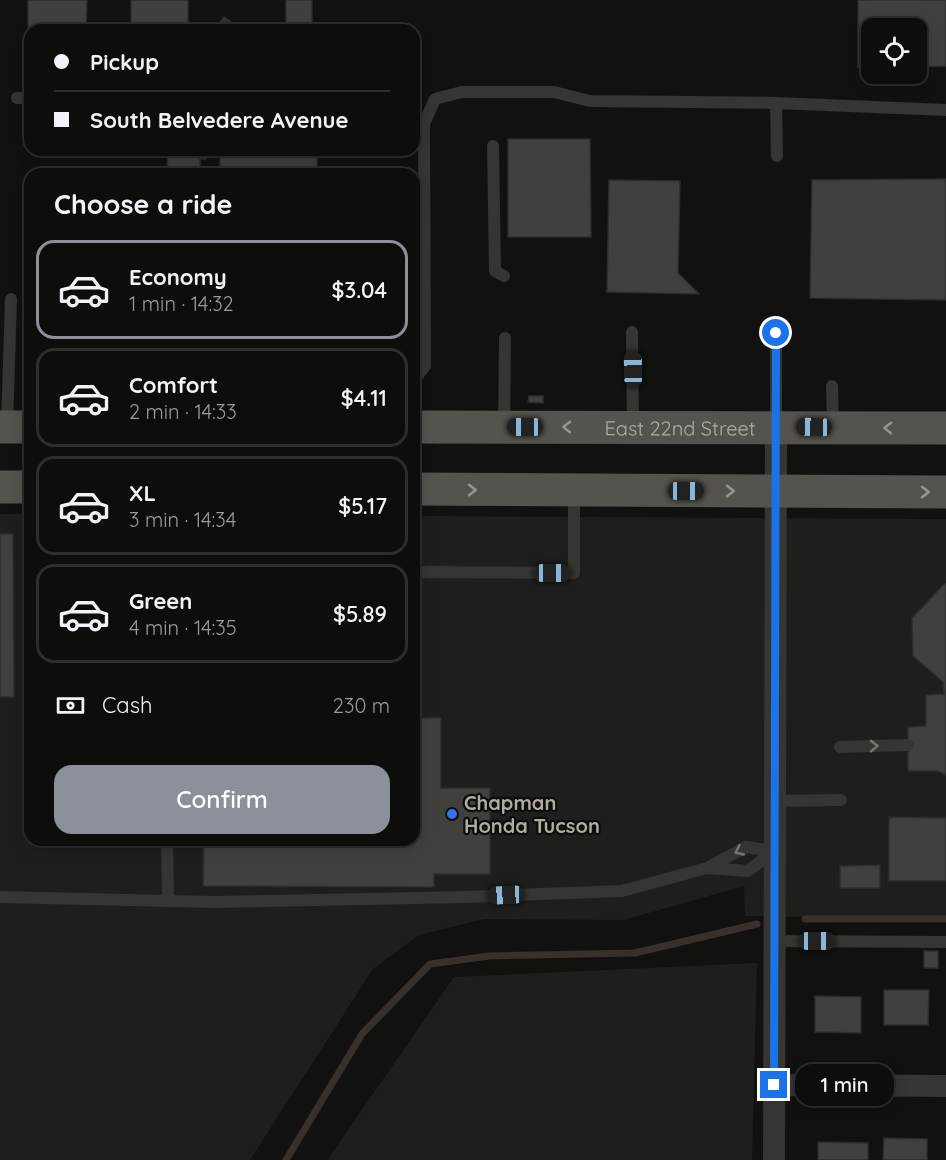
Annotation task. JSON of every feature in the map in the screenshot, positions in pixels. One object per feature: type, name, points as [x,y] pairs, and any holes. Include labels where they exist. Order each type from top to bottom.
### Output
[{"type":"main road","name":"East 22nd Street","points":[[420,427],[946,428]]},
{"type":"main road","points":[[0,487],[24,487]]},
{"type":"main road","points":[[420,489],[946,492]]},
{"type":"street","points":[[774,1160],[776,427]]},
{"type":"street","points":[[774,1085],[946,1086]]},
{"type":"lane","points":[[420,372],[425,366],[424,124],[435,99],[462,92],[554,92],[590,101],[776,103],[946,110]]},
{"type":"lane","points":[[776,103],[777,156]]},
{"type":"lane","points":[[493,146],[495,271],[504,276]]},
{"type":"lane","points":[[11,299],[12,427]]},
{"type":"lane","points":[[632,332],[633,427]]},
{"type":"lane","points":[[776,333],[776,427]]},
{"type":"lane","points":[[504,427],[505,338]]},
{"type":"lane","points":[[832,386],[832,427]]},
{"type":"lane","points":[[420,572],[574,573],[574,490]]},
{"type":"lane","points":[[840,747],[908,745]]},
{"type":"lane","points":[[774,801],[841,800]]},
{"type":"lane","points":[[167,846],[168,901]]},
{"type":"lane","points":[[0,897],[168,901],[453,897],[622,891],[707,868],[746,847],[774,851]]},
{"type":"lane","points":[[707,868],[748,870],[774,851]]},
{"type":"lane","points":[[774,941],[946,942]]},
{"type":"shaded area","points":[[224,16],[235,24],[218,24]]},
{"type":"shaded area","points":[[0,514],[24,514],[24,846],[420,846],[420,516],[946,519],[946,919],[745,916],[744,886],[624,920],[484,919],[419,935],[373,969],[250,1160],[0,1160]]},
{"type":"shaded area","points":[[757,963],[752,1160],[327,1160],[454,977]]},
{"type":"building","points":[[28,0],[87,0],[86,24],[28,24]]},
{"type":"building","points":[[131,0],[188,0],[188,24],[131,24]]},
{"type":"building","points":[[286,0],[312,0],[312,24],[286,24]]},
{"type":"building","points":[[858,0],[946,0],[946,66],[927,67],[927,18],[861,18],[861,67],[858,67]]},
{"type":"building","points":[[508,139],[590,139],[591,237],[508,237]]},
{"type":"building","points":[[168,156],[206,156],[206,159],[200,159],[200,168],[167,168]]},
{"type":"building","points":[[220,156],[317,156],[317,168],[220,168]]},
{"type":"building","points":[[946,179],[946,300],[810,298],[812,180]]},
{"type":"building","points":[[609,180],[680,181],[678,273],[699,294],[607,292]]},
{"type":"building","points":[[529,396],[543,396],[543,403],[528,402]]},
{"type":"building","points":[[0,534],[13,534],[14,697],[0,697]]},
{"type":"building","points":[[946,584],[946,775],[938,771],[908,771],[908,727],[926,726],[926,695],[944,694],[943,682],[913,656],[912,618]]},
{"type":"building","name":"Chapman Honda Tucson","points":[[420,718],[441,718],[441,788],[490,788],[490,874],[434,874],[434,887],[203,886],[204,846],[420,846]]},
{"type":"building","points":[[889,817],[946,818],[946,881],[889,881]]},
{"type":"building","points":[[880,865],[880,888],[840,888],[840,866]]},
{"type":"building","points":[[924,951],[938,951],[938,968],[924,968]]},
{"type":"building","points":[[884,990],[929,990],[928,1025],[884,1025]]},
{"type":"building","points":[[815,996],[861,997],[861,1033],[815,1032]]},
{"type":"building","points":[[884,1138],[927,1139],[927,1160],[883,1160]]},
{"type":"building","points":[[818,1142],[868,1143],[868,1160],[818,1160]]},
{"type":"waterway","points":[[805,919],[946,919]]},
{"type":"waterway","points":[[286,1160],[362,1034],[430,964],[489,956],[635,953],[757,924]]},
{"type":"place","name":"Chapman Honda Tucson","points":[[452,814]]},
{"type":"route","points":[[774,1085],[776,333]]}]
